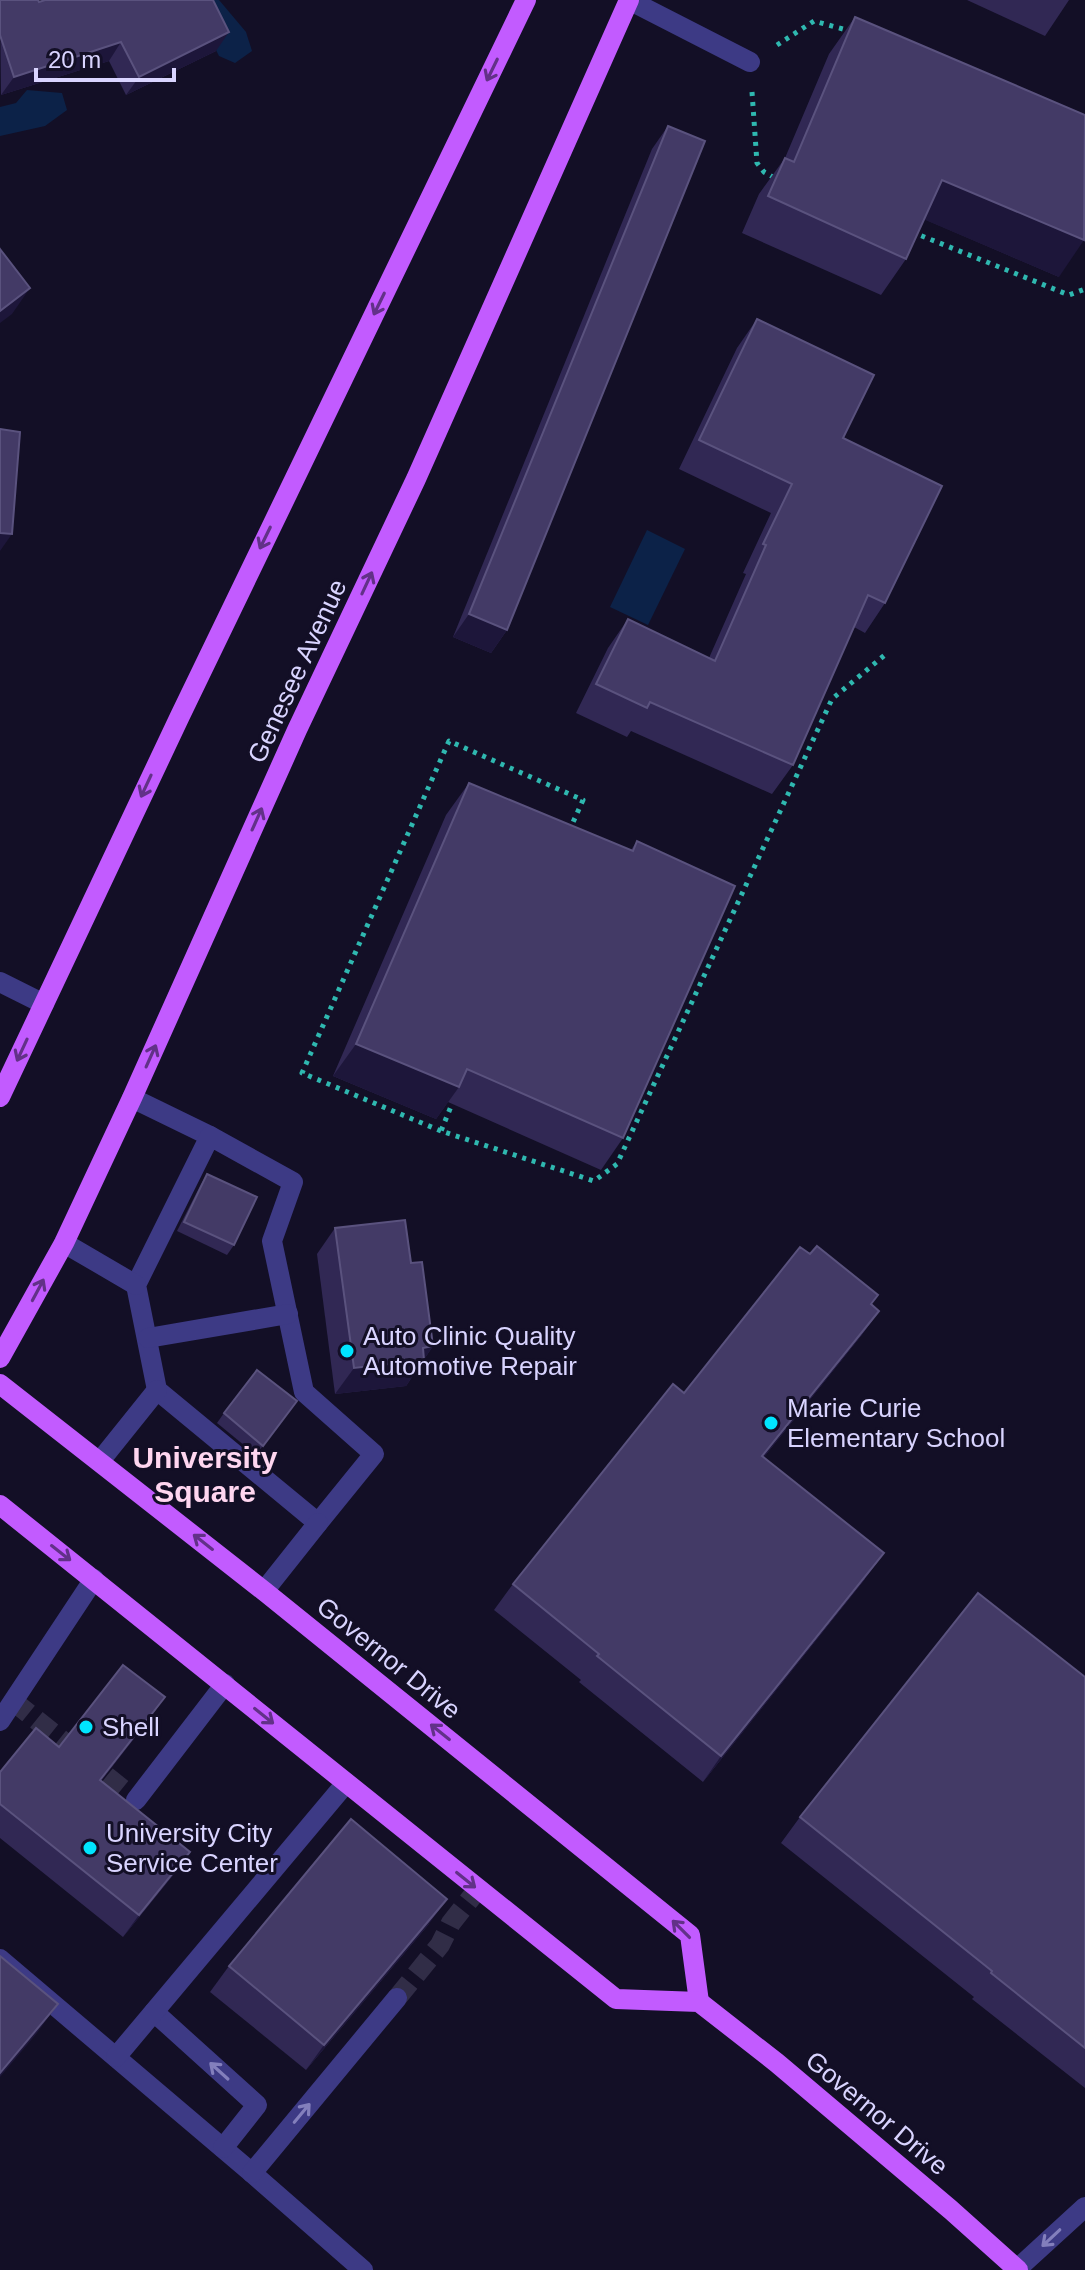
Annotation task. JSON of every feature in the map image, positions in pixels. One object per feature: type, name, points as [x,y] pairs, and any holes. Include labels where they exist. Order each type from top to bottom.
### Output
[{"type":"main road","points":[[0,1097],[186,701],[526,0]]},
{"type":"main road","name":"Genesee Avenue","points":[[0,1358],[64,1243],[132,1098],[297,730],[416,479],[629,0]]},
{"type":"main road","name":"Governor Drive","points":[[0,1384],[264,1591],[690,1935],[699,2002],[777,2063],[1018,2270]]},
{"type":"main road","points":[[0,1505],[616,1999],[699,2002]]},
{"type":"street","points":[[629,0],[750,62]]},
{"type":"street","points":[[0,982],[44,1004]]},
{"type":"street","points":[[132,1098],[293,1182],[272,1241],[304,1392],[374,1454],[264,1591]]},
{"type":"street","points":[[210,1136],[136,1285],[157,1390],[318,1523]]},
{"type":"street","points":[[64,1243],[136,1285]]},
{"type":"street","points":[[148,1338],[288,1314]]},
{"type":"street","points":[[100,1461],[157,1390]]},
{"type":"street","points":[[0,1721],[6,1695],[94,1579]]},
{"type":"street","points":[[136,1800],[225,1684]]},
{"type":"street","points":[[116,2057],[346,1783]]},
{"type":"street","points":[[0,1959],[363,2270]]},
{"type":"street","points":[[252,2173],[397,1998]]},
{"type":"street","points":[[154,2012],[257,2105],[223,2148]]},
{"type":"street","points":[[1018,2270],[1085,2207]]},
{"type":"path","points":[[764,172],[790,186]]},
{"type":"path","points":[[900,230],[916,232],[1069,295],[1085,289]]},
{"type":"path","points":[[570,829],[583,800],[449,741],[302,1073],[441,1131],[594,1181],[617,1164],[832,699],[886,654]]},
{"type":"path","points":[[441,1131],[459,1087]]},
{"type":"water","points":[[191,0],[219,0],[246,32],[252,51],[235,63],[219,56]]},
{"type":"water","points":[[27,90],[62,93],[67,110],[45,126],[0,136],[0,107],[16,103]]},
{"type":"water","points":[[647,530],[685,549],[648,625],[610,607]]},
{"type":"building","points":[[0,0],[213,0],[229,32],[139,77],[121,42],[14,77],[0,35]]},
{"type":"building","points":[[855,17],[1085,115],[1084,240],[942,180],[906,259],[768,196],[785,158],[794,162]]},
{"type":"building","points":[[668,126],[705,141],[507,630],[469,614]]},
{"type":"building","points":[[0,249],[30,288],[0,311]]},
{"type":"building","points":[[757,319],[874,375],[843,438],[942,486],[885,603],[868,595],[793,765],[650,702],[647,708],[596,684],[628,619],[715,661],[766,545],[763,544],[792,484],[699,440]]},
{"type":"building","points":[[0,429],[20,432],[12,534],[0,533]]},
{"type":"building","points":[[469,783],[633,851],[637,841],[735,886],[623,1138],[467,1069],[459,1087],[356,1044]]},
{"type":"building","points":[[207,1174],[257,1197],[234,1245],[184,1222]]},
{"type":"building","points":[[405,1220],[411,1263],[422,1262],[433,1346],[423,1348],[424,1360],[354,1368],[335,1228]]},
{"type":"building","points":[[817,1246],[878,1295],[871,1304],[879,1311],[762,1456],[884,1553],[721,1756],[513,1584],[673,1384],[684,1393],[800,1247],[810,1254]]},
{"type":"building","points":[[257,1370],[297,1401],[263,1446],[224,1413]]},
{"type":"building","points":[[978,1593],[1085,1677],[1085,2048],[800,1817]]},
{"type":"building","points":[[123,1665],[165,1697],[100,1780],[190,1852],[139,1915],[0,1804],[0,1772],[36,1728],[59,1747]]},
{"type":"building","points":[[351,1819],[447,1899],[324,2045],[229,1966]]},
{"type":"building","points":[[0,1956],[58,2004],[0,2073]]},
{"type":"tunnel","points":[[13,1701],[136,1800]]},
{"type":"tunnel","points":[[397,1998],[440,1945],[451,1923],[478,1889]]},
{"type":"place","name":"Auto Clinic Quality Automotive Repair","points":[[347,1351]]},
{"type":"place","name":"Marie Curie Elementary School","points":[[771,1423]]},
{"type":"place","name":"Shell","points":[[86,1727]]},
{"type":"place","name":"University City Service Center","points":[[90,1848]]},
{"type":"district","name":"University Square","points":[[205,1475]]}]
